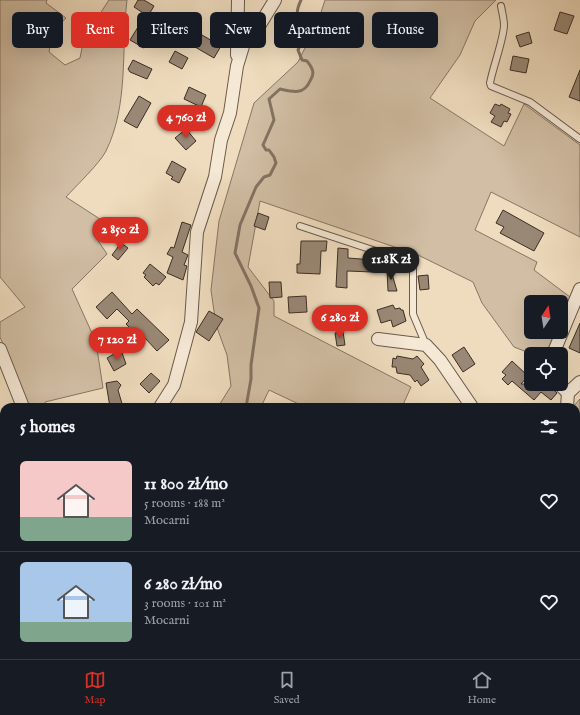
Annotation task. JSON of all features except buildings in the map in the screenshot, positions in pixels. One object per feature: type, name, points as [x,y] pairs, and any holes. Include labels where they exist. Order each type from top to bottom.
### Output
[{"type":"street","points":[[163,403],[174,385],[191,322],[198,232],[215,178],[221,140],[230,113],[237,66],[238,0]]},
{"type":"street","points":[[237,66],[244,43],[259,26],[275,0]]},
{"type":"street","points":[[556,347],[580,289]]},
{"type":"street","points":[[378,339],[426,345],[440,360],[469,403]]},
{"type":"street","points":[[0,349],[21,403]]},
{"type":"street","points":[[568,386],[580,382]]},
{"type":"street","points":[[564,391],[566,403]]},
{"type":"lane","points":[[501,6],[504,25],[490,83],[491,86],[526,99],[580,139]]},
{"type":"lane","points":[[300,226],[406,261],[413,267],[413,314],[426,345]]},
{"type":"shaded area","points":[[0,0],[47,0],[46,3],[58,12],[12,12],[12,48],[50,48],[49,52],[65,65],[80,58],[82,48],[124,48],[123,77],[118,115],[106,151],[93,168],[66,197],[103,221],[95,236],[107,254],[72,289],[96,342],[103,388],[45,403],[27,403],[0,337],[0,322],[25,307],[0,277]]},
{"type":"shaded area","points":[[109,0],[127,0],[126,12],[101,12]]},
{"type":"shaded area","points":[[325,0],[496,0],[475,21],[460,55],[430,98],[504,146],[524,104],[580,145],[580,237],[491,192],[475,230],[537,262],[534,270],[567,295],[524,295],[524,339],[553,339],[551,347],[524,347],[524,351],[514,347],[482,303],[473,282],[418,255],[260,201],[248,267],[274,301],[274,316],[411,387],[404,403],[297,403],[269,390],[263,403],[220,403],[231,386],[227,355],[216,325],[211,290],[219,221],[254,103],[298,62],[305,48],[364,48],[364,12],[321,12]]},
{"type":"waterway","points":[[247,403],[259,308],[251,286],[235,253],[240,225],[256,187],[264,177],[270,175],[276,163],[269,150],[266,150],[263,145],[274,120],[269,99],[280,89],[294,91],[305,89],[312,75],[313,71],[311,67],[307,61],[302,60],[298,50],[303,36],[302,26],[297,14],[301,0]]}]
